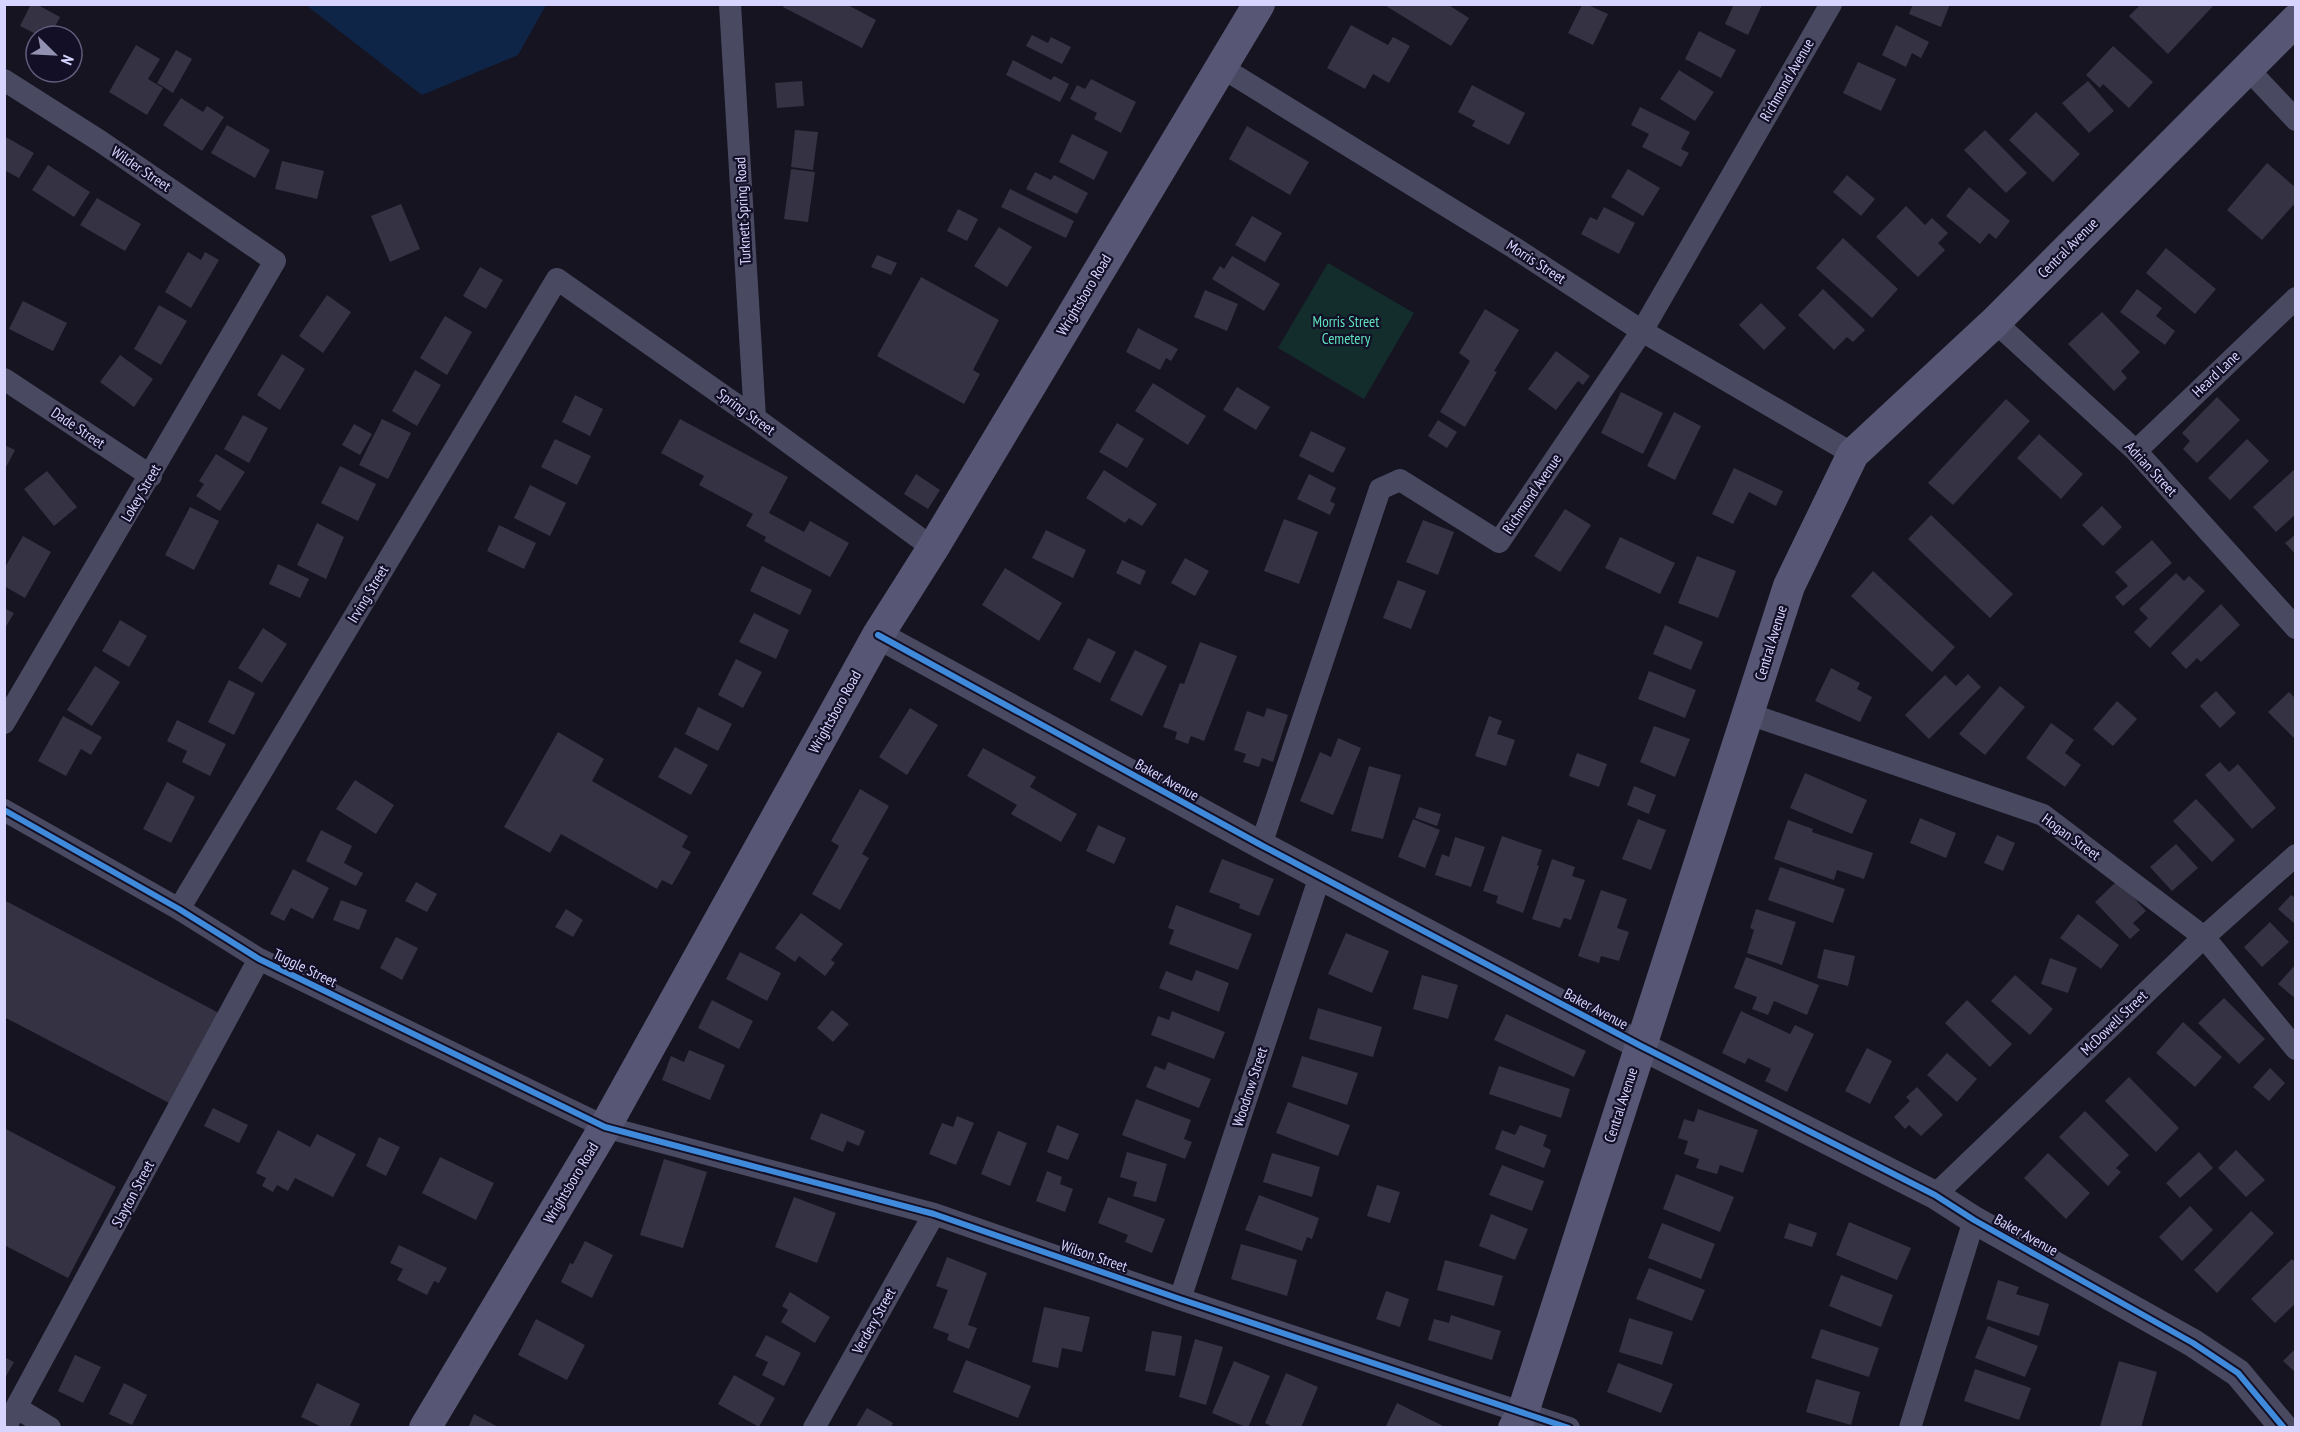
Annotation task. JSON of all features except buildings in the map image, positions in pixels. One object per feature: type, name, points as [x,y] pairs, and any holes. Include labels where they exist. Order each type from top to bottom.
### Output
[{"type":"main road","name":"Wrightsboro Road","points":[[425,1428],[605,1127],[878,635],[933,548],[1259,4]]},
{"type":"main road","name":"Central Avenue","points":[[1518,1420],[1789,586],[1852,454],[1995,321],[2295,20]]},
{"type":"street","name":"Turknett Spring Road","points":[[730,4],[755,418]]},
{"type":"street","name":"Richmond Avenue","points":[[1261,845],[1380,489],[1400,480],[1499,542],[1642,331],[1831,4]]},
{"type":"street","name":"Morris Street","points":[[1221,67],[1503,241],[1642,331],[1852,454]]},
{"type":"street","points":[[2247,68],[2295,120]]},
{"type":"street","name":"Wilder Street","points":[[4,80],[100,141],[275,261]]},
{"type":"street","name":"Lokey Street","points":[[4,723],[151,476],[275,261]]},
{"type":"street","name":"Spring Street","points":[[557,279],[755,418],[933,548]]},
{"type":"street","name":"Irving Street","points":[[179,909],[557,279]]},
{"type":"street","name":"Heard Lane","points":[[2136,451],[2295,298]]},
{"type":"street","name":"Adrian Street","points":[[1995,321],[2136,451],[2295,628]]},
{"type":"street","name":"Dade Street","points":[[4,379],[151,476]]},
{"type":"street","name":"Baker Avenue","points":[[878,635],[1261,845],[1641,1046],[1935,1195],[1974,1220],[2193,1343],[2238,1373],[2284,1428]]},
{"type":"street","name":"Hogan Street","points":[[1749,714],[2043,815],[2204,937],[2295,1049]]},
{"type":"street","name":"Tuggle Street","points":[[4,810],[179,909],[259,959],[605,1127]]},
{"type":"street","name":"McDowell Street","points":[[1935,1195],[2204,937],[2295,855]]},
{"type":"street","name":"Woodrow Street","points":[[1180,1299],[1320,876]]},
{"type":"street","name":"Slayton Street","points":[[5,1428],[259,959]]},
{"type":"street","name":"Wilson Street","points":[[605,1127],[934,1214],[1518,1420],[1569,1428]]},
{"type":"street","name":"Verdery Street","points":[[814,1428],[934,1214]]},
{"type":"street","points":[[1910,1428],[1974,1220]]},
{"type":"street","points":[[17,1408],[50,1428]]},
{"type":"green space","name":"Morris Street Cemetery","points":[[1328,263],[1414,313],[1364,399],[1278,348]]},
{"type":"water","points":[[306,5],[546,5],[518,55],[422,95]]},
{"type":"cycle path","points":[[878,635],[1261,845],[1641,1046],[1935,1195],[1974,1220],[2193,1343],[2238,1373],[2284,1428]]},
{"type":"cycle path","points":[[4,810],[179,909],[259,959],[605,1127],[934,1214],[1180,1299],[1569,1428]]}]
